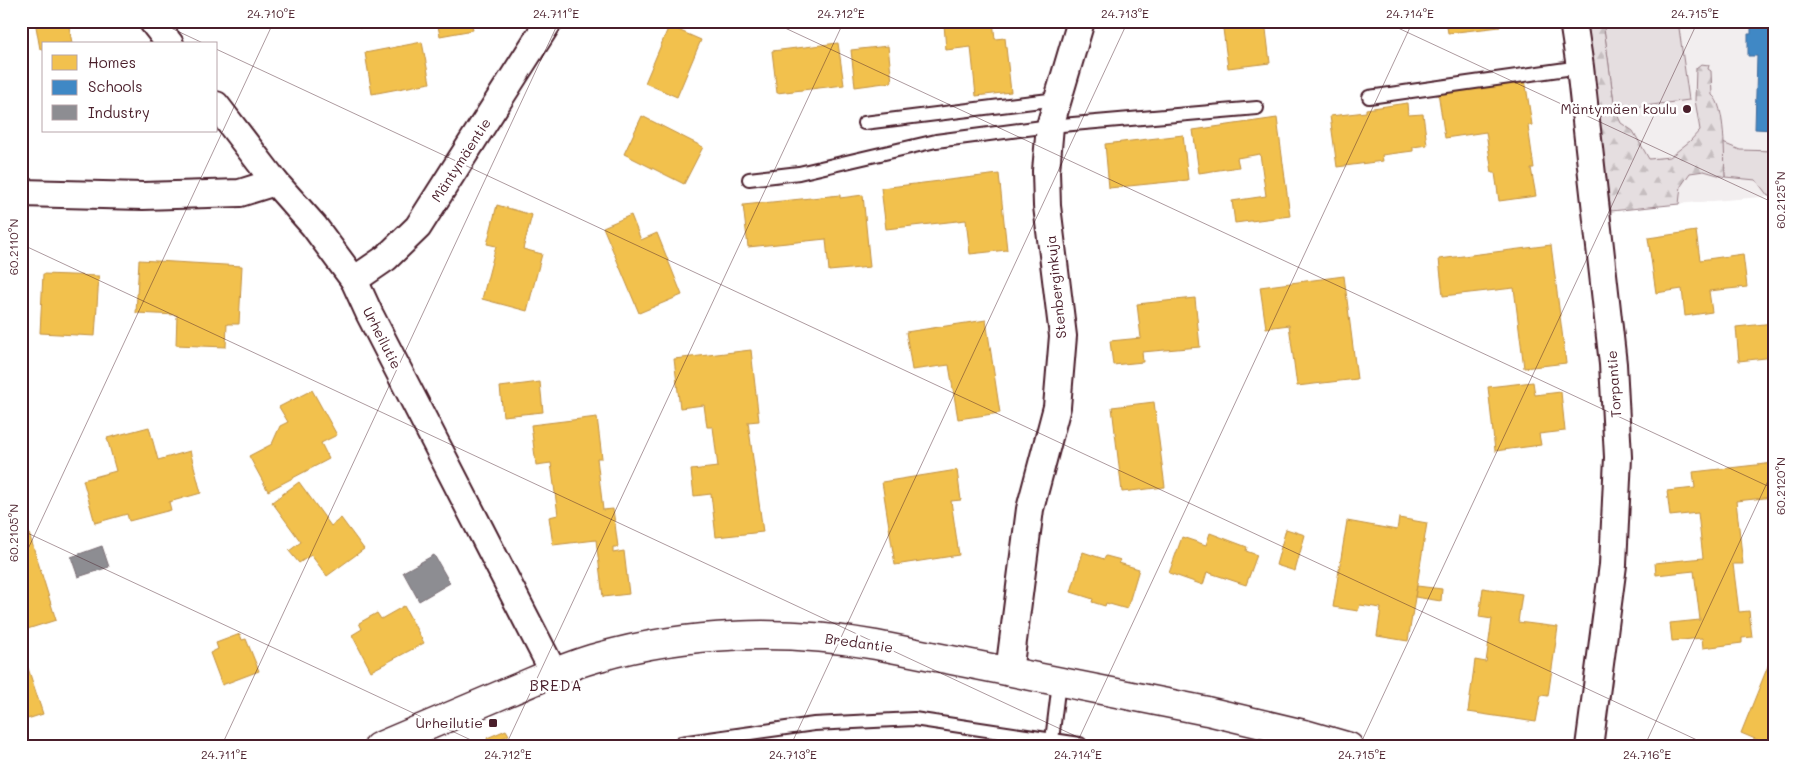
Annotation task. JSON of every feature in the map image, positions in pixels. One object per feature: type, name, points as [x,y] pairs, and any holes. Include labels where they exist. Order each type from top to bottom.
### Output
[{"type":"street","points":[[152,21],[168,42]]},
{"type":"street","name":"Mäntymäentie","points":[[354,280],[386,258],[418,227],[549,21]]},
{"type":"street","name":"Stenberginkuja","points":[[1009,672],[1030,509],[1057,407],[1062,345],[1047,206],[1046,171],[1050,126],[1081,21]]},
{"type":"street","name":"Torpantie","points":[[1573,21],[1580,67],[1613,364],[1618,457],[1613,565],[1589,747]]},
{"type":"street","name":"Urheilutie","points":[[218,108],[275,182],[314,226],[354,280],[370,315],[554,673]]},
{"type":"street","points":[[21,193],[143,196],[240,193],[275,182]]},
{"type":"street","name":"Bredantie","points":[[378,747],[554,673],[597,657],[650,644],[702,638],[788,636],[850,640],[1207,711],[1303,740],[1349,747]]},
{"type":"lane","points":[[1369,96],[1580,67]]},
{"type":"lane","points":[[864,123],[1057,99]]},
{"type":"lane","points":[[749,179],[799,173],[936,140],[1050,126],[1257,108]]},
{"type":"lane","points":[[1052,740],[1059,682]]},
{"type":"lane","points":[[681,743],[814,724],[914,719],[1080,744],[1080,747]]},
{"type":"shaded area","name":"Mäntymäen koulu","points":[[1587,21],[1774,21],[1774,196],[1615,209]]},
{"type":"green space","points":[[1582,21],[1603,21],[1615,110],[1621,123],[1633,131],[1649,159],[1670,157],[1700,130],[1695,100],[1696,68],[1701,64],[1709,65],[1712,95],[1717,101],[1722,121],[1725,177],[1704,171],[1690,173],[1681,186],[1679,204],[1611,211]]},
{"type":"green space","points":[[1603,21],[1678,21],[1689,100],[1615,110]]},
{"type":"green space","points":[[1723,143],[1740,150],[1774,151],[1774,196],[1768,196],[1756,180],[1725,177]]},
{"type":"building: Homes","points":[[35,21],[68,21],[72,42],[42,42],[42,49],[40,49]]},
{"type":"building: Homes","points":[[358,21],[396,21],[359,28]]},
{"type":"building: Homes","points":[[406,21],[425,21],[407,25]]},
{"type":"building: Homes","points":[[437,21],[471,21],[473,30],[440,36]]},
{"type":"building: Homes","points":[[928,21],[993,21],[995,39],[1005,38],[1011,92],[976,96],[971,47],[946,50],[944,24],[928,25]]},
{"type":"building: Homes","points":[[1222,21],[1265,21],[1270,63],[1228,68]]},
{"type":"building: Homes","points":[[1446,21],[1500,21],[1500,27],[1448,33]]},
{"type":"building: Homes","points":[[669,26],[701,40],[677,97],[645,83]]},
{"type":"building: Homes","points":[[422,42],[430,83],[372,94],[365,53]]},
{"type":"building: Homes","points":[[838,43],[844,85],[777,93],[772,51]]},
{"type":"building: Homes","points":[[888,46],[892,82],[855,87],[851,50]]},
{"type":"building: Homes","points":[[1525,79],[1532,125],[1528,126],[1534,168],[1531,168],[1536,196],[1499,201],[1495,173],[1492,173],[1486,132],[1445,138],[1438,92]]},
{"type":"building: Homes","points":[[1407,103],[1408,115],[1423,114],[1427,145],[1413,147],[1413,151],[1382,155],[1383,161],[1337,167],[1330,116],[1366,112],[1366,109]]},
{"type":"building: Homes","points":[[642,116],[703,147],[684,184],[624,154]]},
{"type":"building: Homes","points":[[1277,118],[1290,216],[1235,223],[1232,201],[1266,196],[1260,154],[1237,158],[1239,167],[1199,173],[1193,130]]},
{"type":"building: Homes","points":[[1183,135],[1188,180],[1109,188],[1105,144]]},
{"type":"building: Homes","points":[[999,174],[1007,250],[970,254],[966,220],[886,229],[881,188]]},
{"type":"building: Homes","points":[[840,195],[840,198],[863,195],[870,267],[829,271],[826,239],[748,247],[743,205]]},
{"type":"building: Homes","points":[[497,205],[532,215],[523,249],[542,254],[527,311],[482,299],[496,246],[487,244]]},
{"type":"building: Homes","points":[[631,215],[641,240],[657,233],[682,295],[639,313],[603,227]]},
{"type":"building: Homes","points":[[1696,231],[1700,260],[1743,254],[1747,287],[1709,291],[1712,312],[1685,316],[1682,289],[1656,293],[1648,238]]},
{"type":"building: Homes","points":[[1551,245],[1566,363],[1524,368],[1514,288],[1443,296],[1439,259]]},
{"type":"building: Homes","points":[[139,260],[242,266],[239,324],[227,324],[226,347],[176,345],[177,315],[136,313]]},
{"type":"building: Homes","points":[[43,274],[99,276],[95,336],[40,333]]},
{"type":"building: Homes","points":[[1344,276],[1357,379],[1297,386],[1289,325],[1266,328],[1260,287]]},
{"type":"building: Homes","points":[[1195,298],[1200,347],[1142,352],[1143,362],[1113,365],[1110,341],[1141,338],[1137,304]]},
{"type":"building: Homes","points":[[986,320],[1000,413],[958,419],[949,365],[912,370],[906,332]]},
{"type":"building: Homes","points":[[1774,323],[1774,357],[1739,361],[1736,327]]},
{"type":"building: Homes","points":[[751,350],[759,421],[748,422],[763,532],[716,537],[711,494],[694,496],[691,470],[718,467],[713,427],[707,427],[704,405],[680,408],[674,359]]},
{"type":"building: Homes","points":[[540,382],[543,412],[503,416],[500,387]]},
{"type":"building: Homes","points":[[1533,382],[1535,395],[1561,392],[1565,431],[1539,434],[1541,445],[1495,451],[1488,387]]},
{"type":"building: Homes","points":[[312,390],[337,435],[321,443],[329,459],[268,491],[249,456],[272,444],[280,426],[288,422],[279,407]]},
{"type":"building: Homes","points":[[1154,402],[1165,487],[1122,492],[1112,407]]},
{"type":"building: Homes","points":[[597,417],[602,458],[597,458],[603,510],[613,509],[618,547],[613,547],[613,553],[624,551],[629,594],[603,597],[596,540],[553,545],[549,517],[558,515],[551,463],[536,465],[531,425]]},
{"type":"building: Homes","points":[[149,427],[158,460],[190,451],[201,493],[169,502],[171,510],[129,521],[127,514],[95,523],[83,480],[116,471],[107,438]]},
{"type":"building: Homes","points":[[1774,463],[1774,497],[1736,501],[1743,564],[1733,564],[1739,612],[1749,611],[1752,637],[1742,638],[1742,643],[1703,648],[1702,638],[1672,641],[1670,623],[1700,620],[1694,571],[1656,575],[1655,563],[1703,558],[1698,513],[1670,516],[1667,491],[1695,488],[1693,472]]},
{"type":"building: Homes","points":[[957,470],[961,500],[951,501],[959,555],[895,565],[882,482]]},
{"type":"building: Homes","points":[[299,482],[331,526],[341,518],[364,549],[327,576],[311,555],[299,563],[289,551],[301,542],[272,502]]},
{"type":"building: Homes","points":[[1399,518],[1427,523],[1408,641],[1377,636],[1381,608],[1360,605],[1358,611],[1333,607],[1347,521],[1397,530]]},
{"type":"building: Homes","points":[[1286,529],[1305,535],[1295,571],[1276,565]]},
{"type":"building: Homes","points":[[28,530],[56,620],[21,631],[21,533]]},
{"type":"building: Homes","points":[[1210,533],[1247,547],[1246,551],[1257,555],[1246,585],[1207,572],[1203,585],[1169,573],[1182,537],[1206,545]]},
{"type":"building: Homes","points":[[1083,552],[1104,559],[1106,556],[1121,560],[1119,563],[1139,569],[1127,609],[1106,603],[1105,606],[1092,602],[1093,599],[1071,592]]},
{"type":"building: Homes","points":[[1417,586],[1442,589],[1441,601],[1415,597]]},
{"type":"building: Homes","points":[[1483,588],[1522,594],[1518,622],[1558,627],[1548,696],[1541,695],[1536,722],[1468,712],[1475,660],[1486,662],[1492,619],[1479,617]]},
{"type":"building: Homes","points":[[404,606],[424,643],[371,671],[352,635],[362,629],[359,623],[377,613],[381,619]]},
{"type":"building: Homes","points":[[240,634],[242,640],[246,639],[259,671],[222,685],[210,653],[218,649],[216,643]]},
{"type":"building: Homes","points":[[1770,661],[1774,663],[1774,747],[1758,747],[1760,741],[1741,733]]},
{"type":"building: Homes","points":[[28,668],[43,714],[21,721],[21,670]]},
{"type":"building: Homes","points":[[506,730],[509,735],[489,744],[487,738]]},
{"type":"building: Schools","points":[[1751,21],[1774,21],[1774,130],[1755,129],[1757,56],[1748,56],[1748,34],[1751,34]]},
{"type":"building: Industry","points":[[102,546],[109,567],[78,577],[71,557]]},
{"type":"building: Industry","points":[[434,555],[450,583],[419,601],[403,572]]},
{"type":"place","name":"Mäntymäen koulu","points":[[1687,109]]},
{"type":"place","name":"Urheilutie","points":[[493,723]]},
{"type":"district","name":"BREDA","points":[[556,686]]}]
